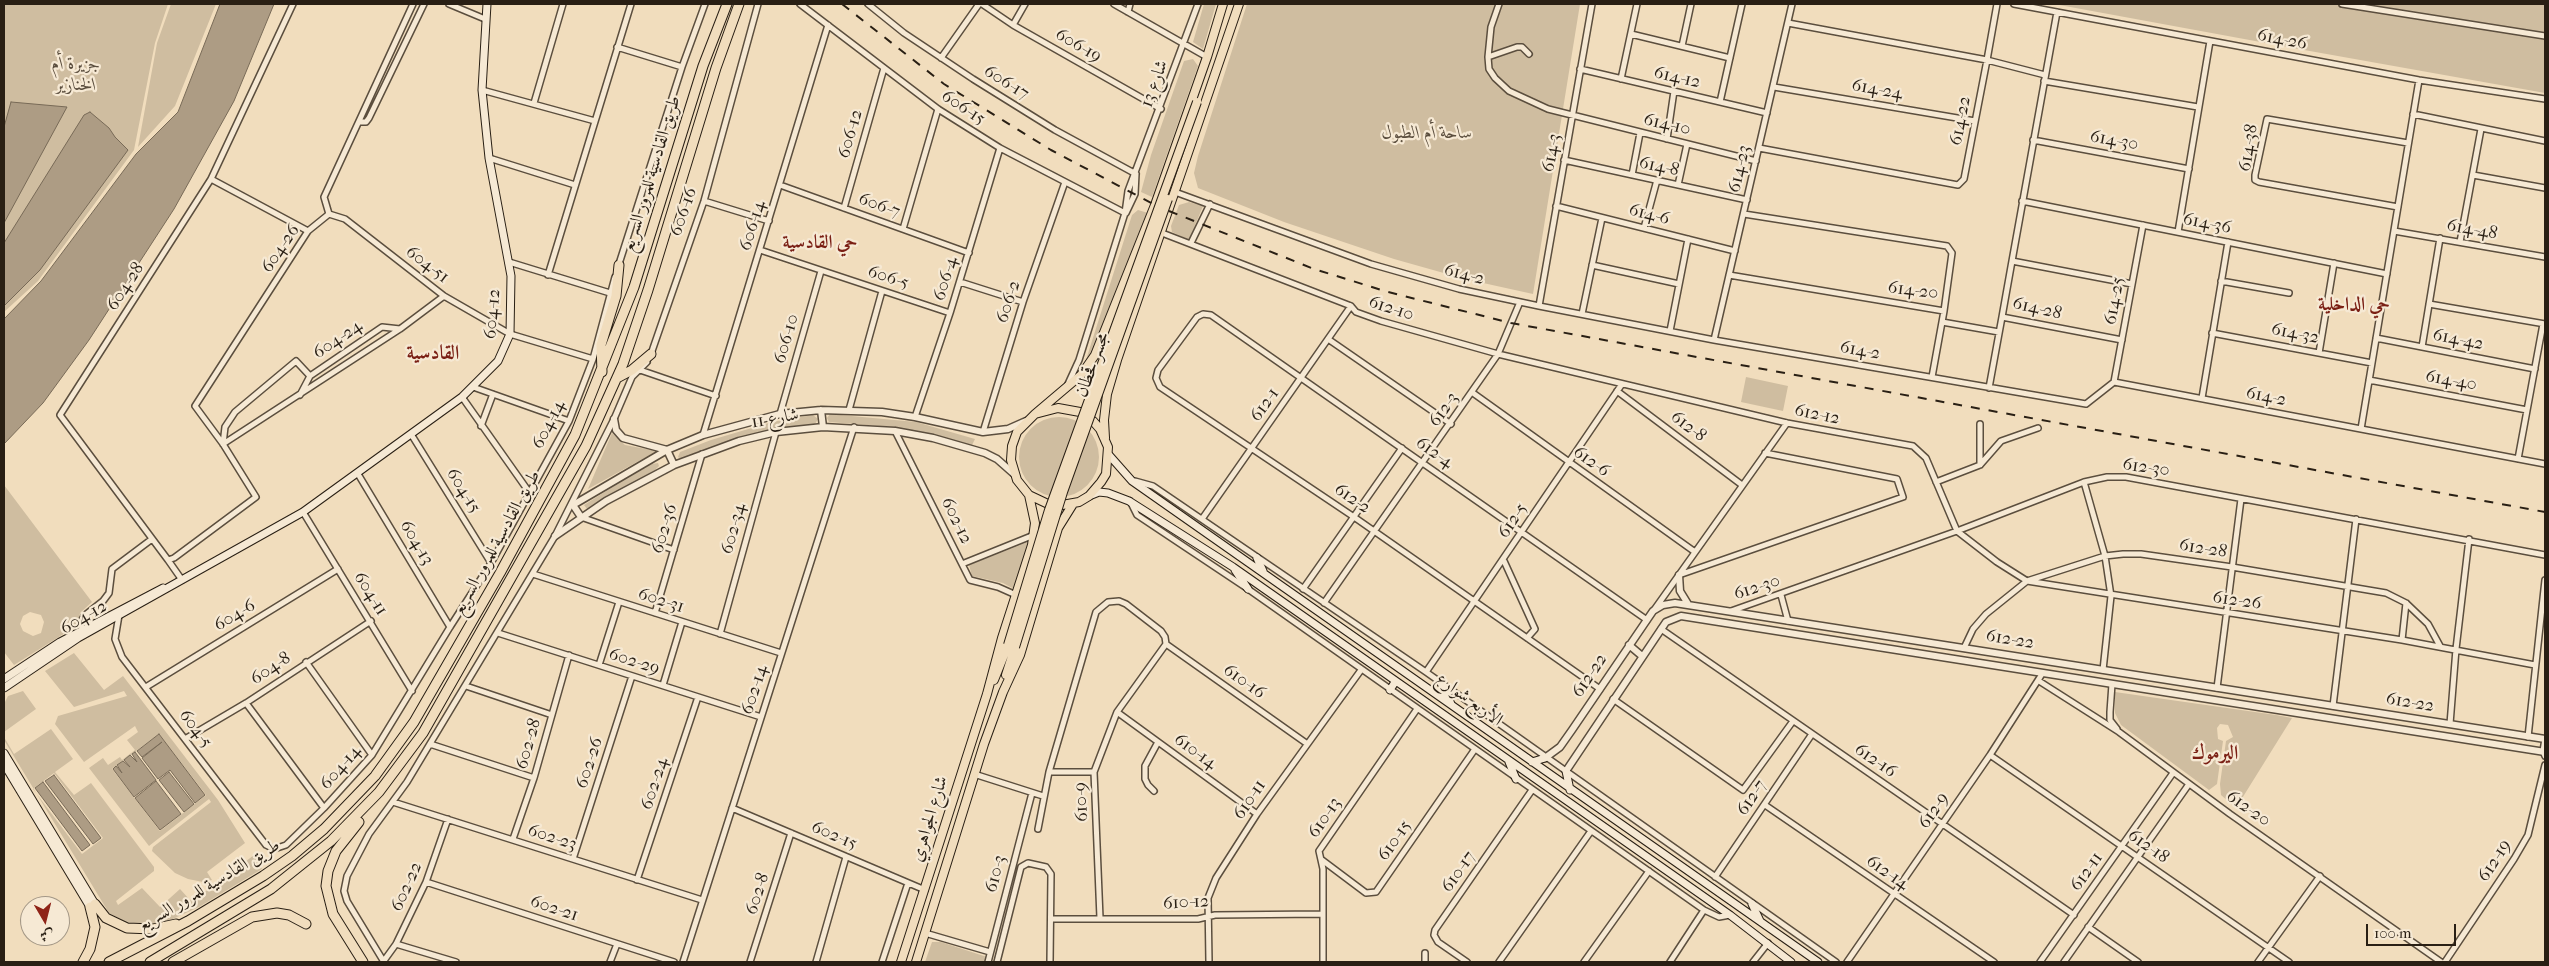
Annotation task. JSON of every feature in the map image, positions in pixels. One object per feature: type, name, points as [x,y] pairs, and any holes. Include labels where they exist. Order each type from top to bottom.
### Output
[{"type":"highway","name":"طريق القادسية للمرور السريع","points":[[109,962],[188,921],[263,876],[292,856],[324,829],[375,776],[414,722],[500,573],[575,435],[602,372],[634,287],[703,66],[727,4]]},
{"type":"highway","name":"طريق القادسية للمرور السريع","points":[[150,962],[271,889],[331,842],[365,808],[393,775],[423,732],[466,661],[586,446],[617,378],[648,290],[716,68],[739,4]]},
{"type":"highway","points":[[602,372],[601,345],[616,296],[619,265]]},
{"type":"highway","points":[[617,378],[632,370],[651,354]]},
{"type":"highway","points":[[363,962],[333,914],[326,886],[332,857],[340,844],[360,821],[365,808]]},
{"type":"highway","points":[[92,906],[112,922],[136,930],[153,930],[188,921]]},
{"type":"highway","points":[[84,962],[90,949],[95,927],[92,906]]},
{"type":"highway","points":[[173,962],[252,917],[266,914],[289,915],[306,924]]},
{"type":"main road","name":"604-12","points":[[4,679],[42,652],[83,630],[119,616],[303,512],[462,397],[498,361],[510,334],[509,262],[489,158],[482,90],[487,4]]},
{"type":"main road","points":[[990,686],[1034,535],[1034,512],[1029,495],[1014,474],[1011,460],[1012,446],[1017,432],[1026,421],[1081,375],[1095,355],[1136,257],[1210,49],[1223,4]]},
{"type":"main road","points":[[1062,505],[1073,504],[1089,496],[1106,474],[1109,455],[1105,438],[1107,400],[1116,360],[1162,232],[1239,4]]},
{"type":"main road","name":"مجسر قحطان","points":[[1199,103],[1210,49]]},
{"type":"main road","name":"مجسر قحطان","points":[[990,686],[1011,646],[1060,499],[1199,103],[1224,52]]},
{"type":"main road","points":[[1035,414],[1058,408],[1080,412]]},
{"type":"main road","points":[[1093,421],[1105,438]]},
{"type":"main road","name":"الأربع شوارع","points":[[1109,455],[1132,481],[1263,571],[1571,790],[1818,962]]},
{"type":"main road","name":"الأربع شوارع","points":[[1089,496],[1099,492],[1108,493],[1129,501],[1234,568],[1730,915],[1791,962]]},
{"type":"main road","points":[[1029,495],[1048,504]]},
{"type":"main road","points":[[1003,692],[1020,655],[1058,528],[1073,504]]},
{"type":"main road","points":[[1257,558],[1263,571]]},
{"type":"main road","points":[[1234,568],[1248,589]]},
{"type":"main road","name":"604-12","points":[[4,688],[94,626],[152,592],[182,580]]},
{"type":"main road","name":"مجسر قحطان","points":[[1003,692],[1011,646]]},
{"type":"main road","points":[[1390,690],[1395,682]]},
{"type":"main road","points":[[1440,682],[1451,705]]},
{"type":"main road","name":"شارع الجواهري","points":[[901,962],[990,686]]},
{"type":"main road","name":"شارع الجواهري","points":[[916,962],[974,774],[1003,692]]},
{"type":"main road","points":[[1471,734],[1477,731],[1479,725]]},
{"type":"main road","points":[[1484,744],[1486,737],[1493,735]]},
{"type":"main road","points":[[4,753],[92,906]]},
{"type":"main road","points":[[1532,762],[1546,758]]},
{"type":"main road","points":[[1509,762],[1516,779]]},
{"type":"main road","points":[[4,764],[92,906]]},
{"type":"main road","points":[[1566,771],[1567,783],[1571,790]]},
{"type":"main road","points":[[1752,904],[1760,922]]},
{"type":"street","name":"604-28","points":[[182,580],[60,415],[211,179],[293,4]]},
{"type":"street","points":[[329,214],[324,198],[413,4]]},
{"type":"street","points":[[359,122],[366,122],[369,118],[424,4]]},
{"type":"street","points":[[448,4],[485,19]]},
{"type":"street","points":[[534,103],[563,4]]},
{"type":"street","points":[[548,275],[631,4]]},
{"type":"street","name":"604-14","points":[[274,849],[286,845],[324,808],[372,754],[450,627],[492,563],[569,421],[593,359],[610,293],[682,67],[705,4]]},
{"type":"street","name":"606-16","points":[[383,962],[347,901],[344,886],[369,834],[393,802],[466,686],[573,505],[614,420],[632,377],[640,370],[651,354],[704,201],[758,4]]},
{"type":"street","name":"606-15","points":[[800,4],[938,109],[1000,148],[1125,214]]},
{"type":"street","name":"606-17","points":[[868,4],[904,33],[941,58],[1055,130],[1136,174]]},
{"type":"street","points":[[941,58],[981,4]]},
{"type":"street","name":"606-19","points":[[981,4],[1014,25],[1161,109]]},
{"type":"street","points":[[1014,25],[1025,4]]},
{"type":"street","points":[[1114,4],[1207,57]]},
{"type":"street","points":[[1128,12],[1130,4]]},
{"type":"street","name":"شارع 13","points":[[1062,392],[1077,367],[1125,214],[1134,194],[1136,174],[1198,4]]},
{"type":"street","points":[[1499,4],[1490,27],[1488,57],[1517,47],[1522,47],[1529,54]]},
{"type":"street","name":"614-3","points":[[1539,306],[1592,4]]},
{"type":"street","points":[[1622,78],[1638,4]]},
{"type":"street","points":[[1682,46],[1691,4]]},
{"type":"street","points":[[1720,102],[1742,4]]},
{"type":"street","name":"614-23","points":[[1714,340],[1792,4]]},
{"type":"street","name":"614-22","points":[[1759,148],[1958,185],[1964,179],[1997,4]]},
{"type":"street","name":"614-26","points":[[2014,4],[2419,80],[2545,99]]},
{"type":"street","points":[[2342,4],[2545,36]]},
{"type":"street","name":"614-28","points":[[2057,12],[2002,318],[2122,340]]},
{"type":"street","points":[[1788,24],[1986,60],[2044,78],[2198,107]]},
{"type":"street","name":"606-14","points":[[703,435],[828,25]]},
{"type":"street","points":[[1631,34],[1730,58]]},
{"type":"street","points":[[2178,232],[2210,41]]},
{"type":"street","points":[[618,47],[682,67]]},
{"type":"street","name":"614-10","points":[[1488,57],[1489,69],[1494,78],[1508,91],[1535,104],[1572,116],[1756,161]]},
{"type":"street","name":"606-12","points":[[844,208],[884,68]]},
{"type":"street","name":"614-12","points":[[1580,69],[1768,113]]},
{"type":"street","points":[[2361,429],[2419,80]]},
{"type":"street","name":"614-24","points":[[1774,87],[1975,121]]},
{"type":"street","points":[[482,90],[595,120]]},
{"type":"street","points":[[1667,139],[1674,91]]},
{"type":"street","points":[[902,229],[938,109]]},
{"type":"street","points":[[2413,114],[2545,141]]},
{"type":"street","name":"614-38","points":[[2398,207],[2259,182],[2255,180],[2255,174],[2267,119],[2408,143]]},
{"type":"street","points":[[2460,242],[2482,129]]},
{"type":"street","points":[[1632,175],[1640,133]]},
{"type":"street","name":"614-30","points":[[2033,140],[2189,169]]},
{"type":"street","points":[[1678,185],[1687,144]]},
{"type":"street","name":"606-4","points":[[915,416],[950,314],[1000,148]]},
{"type":"street","points":[[489,158],[575,185]]},
{"type":"street","name":"614-8","points":[[1564,160],[1747,200]]},
{"type":"street","points":[[2472,175],[2545,188]]},
{"type":"street","points":[[211,179],[308,231]]},
{"type":"street","points":[[1644,228],[1657,180]]},
{"type":"street","name":"606-2","points":[[983,432],[1023,302],[1065,182]]},
{"type":"street","name":"606-7","points":[[780,185],[968,253]]},
{"type":"street","name":"614-2","points":[[1175,192],[1296,238],[1372,264],[1459,289],[1539,306],[1714,340],[2086,404],[2114,382],[2545,464]]},
{"type":"street","points":[[704,201],[769,220]]},
{"type":"street","name":"614-36","points":[[2022,201],[2387,274]]},
{"type":"street","points":[[1190,243],[1210,204]]},
{"type":"street","name":"614-6","points":[[1556,206],[1735,251]]},
{"type":"street","name":"604-26","points":[[168,560],[174,558],[256,497],[223,444],[195,406],[308,231],[329,214]]},
{"type":"street","name":"604-51","points":[[329,214],[345,220],[444,296],[510,334],[593,359]]},
{"type":"street","name":"614-20","points":[[1729,275],[1944,311],[1952,253],[1947,246],[1744,214]]},
{"type":"street","points":[[1582,314],[1602,218]]},
{"type":"street","name":"614-25","points":[[2114,382],[2143,226]]},
{"type":"street","name":"614-48","points":[[2394,230],[2545,257]]},
{"type":"street","name":"612-10","points":[[1162,232],[1350,306],[1356,312],[1381,321],[1498,354],[1622,384]]},
{"type":"street","points":[[2422,347],[2440,238]]},
{"type":"street","points":[[1670,331],[1688,240]]},
{"type":"street","points":[[2202,398],[2228,242]]},
{"type":"street","name":"606-5","points":[[760,250],[950,314]]},
{"type":"street","points":[[2012,261],[2132,284]]},
{"type":"street","points":[[509,262],[610,293]]},
{"type":"street","points":[[2319,353],[2334,263]]},
{"type":"street","points":[[1592,265],[1679,284]]},
{"type":"street","name":"606-10","points":[[780,414],[821,270]]},
{"type":"street","points":[[2221,281],[2289,293]]},
{"type":"street","points":[[960,282],[1023,302]]},
{"type":"street","points":[[848,410],[882,291]]},
{"type":"street","points":[[223,444],[350,363],[444,296]]},
{"type":"street","name":"612-3","points":[[1324,603],[1451,424],[1498,354],[1520,302]]},
{"type":"street","points":[[2429,304],[2544,324],[2518,458]]},
{"type":"street","name":"612-1","points":[[1202,520],[1350,306]]},
{"type":"street","points":[[1932,378],[1944,311]]},
{"type":"street","name":"612-4","points":[[1204,314],[1211,315],[1424,462],[1647,620]]},
{"type":"street","name":"612-2","points":[[1204,314],[1197,317],[1158,370],[1156,378],[1160,387],[1354,516],[1600,689]]},
{"type":"street","points":[[1989,388],[2002,318]]},
{"type":"street","points":[[1942,322],[1999,332]]},
{"type":"street","name":"604-24","points":[[223,444],[225,427],[235,412],[296,361],[310,376],[382,327],[400,329]]},
{"type":"street","name":"614-32","points":[[2212,333],[2372,363]]},
{"type":"street","name":"614-42","points":[[2376,338],[2535,369]]},
{"type":"street","points":[[1328,339],[1451,424]]},
{"type":"street","points":[[342,354],[350,363]]},
{"type":"street","points":[[640,370],[716,396]]},
{"type":"street","points":[[299,396],[310,376]]},
{"type":"street","name":"614-40","points":[[2369,380],[2528,410]]},
{"type":"street","name":"612-5","points":[[1426,672],[1504,561],[1622,384]]},
{"type":"street","name":"612-12","points":[[1622,384],[1786,423],[1913,446],[1926,458],[1956,531]]},
{"type":"street","points":[[473,387],[569,421]]},
{"type":"street","name":"612-8","points":[[1617,391],[1742,485]]},
{"type":"street","name":"612-6","points":[[1472,393],[1695,552]]},
{"type":"street","points":[[482,426],[493,394]]},
{"type":"street","points":[[462,397],[529,492]]},
{"type":"street","points":[[821,410],[822,427]]},
{"type":"street","name":"شارع 11","points":[[573,505],[667,450],[703,435],[780,414],[821,410],[848,410],[915,416],[983,432],[1008,429],[1026,421]]},
{"type":"street","points":[[614,420],[616,430],[623,438],[667,450],[674,465]]},
{"type":"street","points":[[1653,611],[1786,423]]},
{"type":"street","points":[[1980,424],[1980,465]]},
{"type":"street","name":"شارع 11","points":[[555,536],[581,517],[674,465],[702,454],[776,432],[822,427],[896,430],[933,438],[985,453],[997,459],[1014,474]]},
{"type":"street","name":"602-14","points":[[683,962],[854,427]]},
{"type":"street","points":[[1936,482],[1980,465],[2001,441],[2038,428]]},
{"type":"street","name":"602-12","points":[[896,430],[971,581],[998,587],[1016,595]]},
{"type":"street","name":"602-34","points":[[720,634],[776,432]]},
{"type":"street","name":"604-15","points":[[411,434],[492,563]]},
{"type":"street","points":[[1304,589],[1402,448]]},
{"type":"street","points":[[1679,575],[1902,497],[1897,479],[1765,453]]},
{"type":"street","name":"602-36","points":[[655,613],[702,454]]},
{"type":"street","name":"604-13","points":[[358,474],[450,627]]},
{"type":"street","name":"612-30","points":[[1730,612],[1956,531],[2084,482],[2107,477],[2126,477],[2469,539],[2545,555]]},
{"type":"street","points":[[1132,481],[1154,486],[1426,672],[1836,962]]},
{"type":"street","points":[[2084,482],[2105,556],[2110,596],[2103,670]]},
{"type":"street","points":[[2217,688],[2241,499]]},
{"type":"street","points":[[1129,501],[1138,515],[1248,589],[1704,910],[1719,916],[1730,915]]},
{"type":"street","points":[[573,505],[581,517],[674,550]]},
{"type":"street","name":"604-11","points":[[303,512],[412,691]]},
{"type":"street","points":[[2333,706],[2356,519]]},
{"type":"street","points":[[1956,531],[1997,562],[2027,581],[1986,614],[1973,629],[1964,648]]},
{"type":"street","points":[[962,564],[1034,535]]},
{"type":"street","points":[[83,630],[80,624],[84,616],[103,602],[109,593],[112,569],[152,539]]},
{"type":"street","points":[[2450,724],[2456,649],[2469,539]]},
{"type":"street","name":"612-28","points":[[2027,581],[2105,556],[2141,554],[2232,567],[2386,593],[2406,603],[2428,624],[2440,646]]},
{"type":"street","points":[[1504,561],[1535,628],[1527,638]]},
{"type":"street","name":"604-6","points":[[146,687],[338,569]]},
{"type":"street","name":"602-31","points":[[533,574],[781,653]]},
{"type":"street","points":[[1679,575],[1680,591],[1688,604]]},
{"type":"street","points":[[2528,736],[2545,580]]},
{"type":"street","name":"612-26","points":[[2027,581],[2110,596],[2440,646],[2535,665]]},
{"type":"street","points":[[1781,595],[1788,621]]},
{"type":"street","points":[[598,665],[619,602]]},
{"type":"street","name":"610-16","points":[[1038,829],[1049,772],[1093,619],[1100,607],[1108,602],[1126,604],[1160,631],[1165,637],[1166,644],[1306,743]]},
{"type":"street","name":"612-22","points":[[1546,758],[1563,742],[1653,611],[1669,603],[1688,604],[2545,739]]},
{"type":"street","points":[[2402,640],[2406,603]]},
{"type":"street","name":"604-5","points":[[119,616],[114,632],[115,644],[122,657],[266,845],[274,849]]},
{"type":"street","name":"612-22","points":[[1566,771],[1613,698],[1661,629],[1671,618],[1684,616],[2009,668],[2040,678],[2112,684],[2545,753]]},
{"type":"street","name":"604-8","points":[[186,739],[246,703],[371,621]]},
{"type":"street","points":[[663,685],[682,622]]},
{"type":"street","name":"612-16","points":[[1661,629],[2074,915]]},
{"type":"street","name":"602-29","points":[[498,632],[761,717]]},
{"type":"street","name":"610-9","points":[[1100,918],[1094,772],[1117,712],[1166,644]]},
{"type":"street","points":[[1629,645],[1642,656]]},
{"type":"street","name":"602-28","points":[[513,840],[534,778],[569,655]]},
{"type":"street","points":[[2009,668],[2010,656]]},
{"type":"street","points":[[306,662],[372,754]]},
{"type":"street","name":"610-11","points":[[1209,962],[1208,898],[1216,878],[1306,743],[1361,670]]},
{"type":"street","name":"602-26","points":[[574,859],[632,676]]},
{"type":"street","name":"612-20","points":[[2040,678],[2119,732],[2173,773],[2441,962]]},
{"type":"street","name":"612-9","points":[[1847,962],[1895,895],[2040,678]]},
{"type":"street","points":[[2112,684],[2110,720],[2119,732]]},
{"type":"street","points":[[466,686],[552,715]]},
{"type":"street","name":"602-24","points":[[637,880],[698,697]]},
{"type":"street","points":[[2276,710],[2278,697]]},
{"type":"street","name":"612-7","points":[[1613,698],[1743,790],[1793,721]]},
{"type":"street","points":[[246,703],[324,808]]},
{"type":"street","name":"610-13","points":[[1323,962],[1323,869],[1319,851],[1417,709]]},
{"type":"street","name":"610-14","points":[[1117,712],[1257,814]]},
{"type":"street","name":"612-7","points":[[1715,877],[1812,734]]},
{"type":"street","points":[[2545,739],[2545,753]]},
{"type":"street","points":[[1154,791],[1145,779],[1145,766],[1158,742]]},
{"type":"street","points":[[430,744],[534,778]]},
{"type":"street","name":"610-15","points":[[1321,859],[1366,893],[1376,892],[1475,749]]},
{"type":"street","name":"612-18","points":[[1990,754],[2289,962]]},
{"type":"street","name":"612-19","points":[[2445,962],[2528,835],[2545,765]]},
{"type":"street","points":[[1049,772],[1094,772]]},
{"type":"street","name":"612-11","points":[[2040,962],[2173,773]]},
{"type":"street","points":[[974,774],[1043,796]]},
{"type":"street","name":"612-11","points":[[2064,962],[2189,784]]},
{"type":"street","name":"610-17","points":[[1467,962],[1438,942],[1435,938],[1435,930],[1532,790]]},
{"type":"street","name":"610-3","points":[[988,962],[1032,793]]},
{"type":"street","name":"602-23","points":[[393,802],[702,900]]},
{"type":"street","name":"612-14","points":[[1765,805],[1994,962]]},
{"type":"street","name":"602-15","points":[[732,808],[925,890]]},
{"type":"street","name":"602-22","points":[[383,962],[396,944],[426,882],[448,819]]},
{"type":"street","points":[[1499,962],[1591,831]]},
{"type":"street","name":"602-8","points":[[750,962],[791,833]]},
{"type":"street","points":[[816,962],[846,857]]},
{"type":"street","points":[[997,962],[1024,864],[1044,866],[1051,872],[1050,962]]},
{"type":"street","points":[[1584,962],[1649,871]]},
{"type":"street","points":[[2258,962],[2320,876]]},
{"type":"street","name":"602-21","points":[[426,882],[674,962]]},
{"type":"street","points":[[882,962],[908,883]]},
{"type":"street","points":[[1670,962],[1704,910]]},
{"type":"street","name":"610-12","points":[[1051,919],[1198,920],[1208,917],[1322,914]]},
{"type":"street","points":[[2088,927],[2138,962]]},
{"type":"street","points":[[925,933],[990,952]]},
{"type":"street","points":[[1754,962],[1768,943]]},
{"type":"street","points":[[396,944],[456,962]]},
{"type":"street","points":[[610,962],[617,944]]},
{"type":"street","points":[[1425,953],[1425,962]]},
{"type":"green space","name":"جزيرة أم الخنازير","points":[[4,4],[168,4],[155,43],[134,150],[38,281],[4,312]]},
{"type":"green space","points":[[171,4],[216,4],[175,106],[138,147],[157,43]]},
{"type":"green space","points":[[1204,4],[1216,4],[1203,49],[1193,42]]},
{"type":"green space","name":"ساحة أم الطبول","points":[[1247,4],[1580,4],[1533,294],[1465,279],[1394,259],[1284,222],[1198,188],[1194,173],[1198,156]]},
{"type":"green space","points":[[2054,4],[2545,4],[2545,93],[2293,48]]},
{"type":"green space","points":[[1193,59],[1198,66],[1152,197],[1141,192],[1151,155],[1184,61]]},
{"type":"green space","points":[[1189,202],[1203,206],[1189,240],[1172,232],[1171,226],[1179,205]]},
{"type":"green space","points":[[1138,210],[1148,213],[1095,346],[1085,363],[1132,215]]},
{"type":"green space","points":[[1746,377],[1788,386],[1783,411],[1741,402]]},
{"type":"green space","points":[[830,414],[916,422],[975,439],[972,445],[893,427],[829,422],[827,418]]},
{"type":"green space","points":[[813,415],[818,419],[815,424],[772,430],[738,439],[681,459],[678,457],[680,452],[711,440],[772,422]]},
{"type":"green space","points":[[1059,417],[1074,420],[1087,429],[1096,442],[1099,457],[1096,472],[1087,485],[1074,494],[1059,497],[1044,494],[1031,485],[1022,472],[1019,457],[1022,442],[1031,429],[1044,420]]},
{"type":"green space","points":[[612,433],[625,445],[657,451],[588,489]]},
{"type":"green space","points":[[658,463],[659,466],[655,470],[587,509],[584,505],[630,476],[652,464]]},
{"type":"green space","points":[[4,485],[92,602],[80,613],[78,625],[14,665],[4,652]],"holes":[[[30,612],[41,615],[44,622],[41,633],[33,636],[23,631],[20,624],[23,616]]]},
{"type":"green space","points":[[1028,542],[1014,589],[1003,583],[972,576],[969,565]]},
{"type":"green space","points":[[74,653],[104,690],[123,676],[218,800],[245,843],[207,872],[212,880],[203,882],[188,879],[175,873],[152,851],[153,847],[211,802],[209,799],[149,846],[89,768],[103,758],[108,765],[120,757],[122,760],[135,750],[127,740],[138,732],[135,726],[84,762],[55,724],[58,716],[127,696],[124,691],[74,707],[45,671]],"holes":[[[159,734],[206,795],[160,831],[112,769]]]},
{"type":"green space","points":[[23,691],[36,709],[4,732],[4,704],[8,696]]},
{"type":"green space","points":[[2115,692],[2292,718],[2236,808],[2221,795],[2220,784],[2226,741],[2233,737],[2228,725],[2220,724],[2217,728],[2218,739],[2223,741],[2217,784],[2209,790],[2121,725],[2115,713]]},
{"type":"green space","points":[[51,729],[73,759],[55,772],[74,795],[91,783],[154,867],[154,871],[116,901],[118,905],[142,888],[160,907],[180,889],[190,900],[213,887],[254,855],[262,869],[199,907],[166,922],[150,927],[128,924],[109,913],[37,794],[82,854],[103,838],[54,773],[34,789],[4,737],[14,754]]},
{"type":"green space","points":[[932,942],[941,942],[987,957],[986,962],[925,962]]},
{"type":"shaded area","points":[[220,4],[274,4],[234,101],[174,209],[89,340],[43,403],[4,444],[4,319],[41,281],[136,154],[178,112]]},
{"type":"shaded area","points":[[11,102],[67,107],[4,223],[4,127]]},
{"type":"shaded area","points":[[90,112],[109,128],[128,150],[40,270],[4,306],[4,243],[84,115]]},
{"type":"shaded area","points":[[159,734],[205,795],[195,803],[170,770],[158,779],[142,758],[162,742],[142,757],[137,751]]},
{"type":"shaded area","points":[[135,752],[156,780],[134,797],[113,769],[116,766],[122,773],[117,765],[123,761],[130,767],[124,760],[130,755],[137,762],[132,754]]},
{"type":"shaded area","points":[[169,772],[194,804],[184,812],[159,780]]},
{"type":"shaded area","points":[[54,775],[101,838],[93,844],[45,781]]},
{"type":"shaded area","points":[[156,781],[181,814],[160,830],[135,798]]},
{"type":"shaded area","points":[[43,782],[90,845],[82,851],[35,788]]},
{"type":"railway","points":[[842,4],[944,84],[1051,150],[1155,205]]},
{"type":"railway","points":[[1169,211],[1314,269],[1388,292],[1511,323],[2545,512]]},
{"type":"district","name":"حي القادسية","points":[[820,243]]},
{"type":"district","name":"حي الداخلية","points":[[2354,305]]},
{"type":"district","name":"القادسية","points":[[433,354]]},
{"type":"district","name":"اليرموك","points":[[2215,754]]}]
